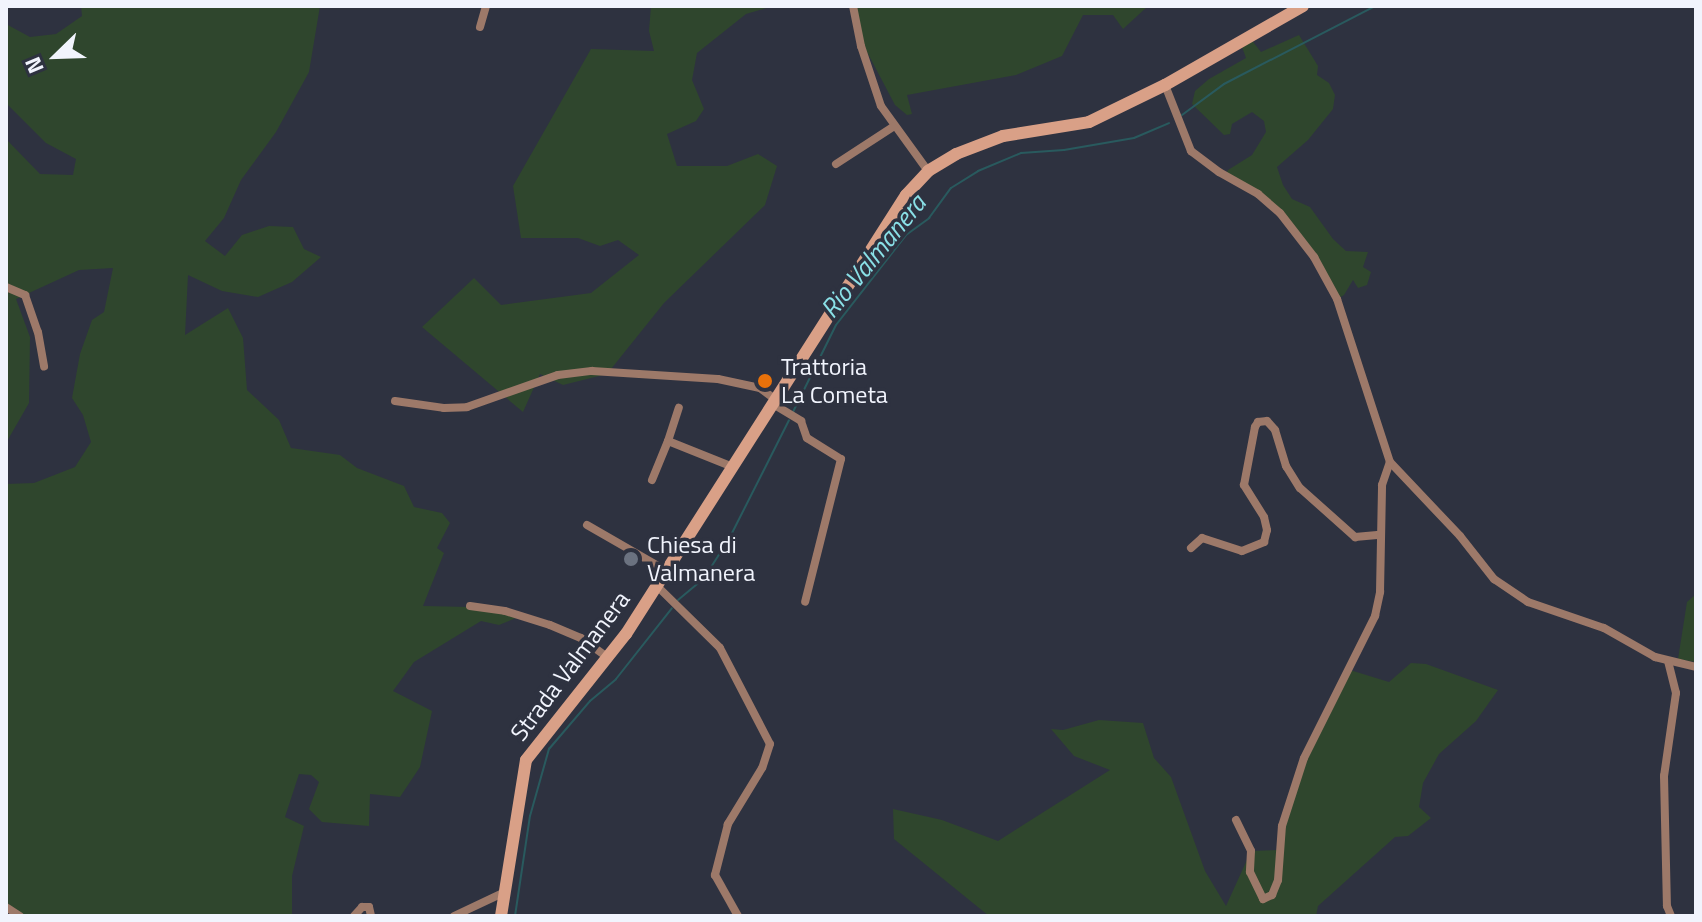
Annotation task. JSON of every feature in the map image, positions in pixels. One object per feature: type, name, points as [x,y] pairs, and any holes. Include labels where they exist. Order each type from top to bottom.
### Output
[{"type":"street","points":[[480,27],[486,6]]},
{"type":"street","points":[[853,6],[872,84],[893,127],[928,171]]},
{"type":"street","name":"Strada Valmanera","points":[[501,916],[526,760],[552,723],[609,658],[882,229],[928,171],[956,154],[1003,136],[1089,122],[1165,85],[1303,6]]},
{"type":"street","points":[[1165,85],[1185,143],[1199,160],[1258,194],[1280,213],[1314,257],[1337,299],[1390,462],[1504,588],[1528,602],[1604,628],[1668,661],[1696,667]]},
{"type":"street","points":[[836,164],[893,127]]},
{"type":"street","points":[[6,287],[25,295],[44,366]]},
{"type":"street","points":[[395,401],[444,408],[467,407],[558,375],[592,371],[718,379],[760,388],[801,421],[807,438],[841,459],[805,602]]},
{"type":"street","points":[[652,480],[679,408]]},
{"type":"street","points":[[1191,548],[1202,538],[1242,551],[1264,542],[1267,530],[1264,517],[1247,492],[1244,477],[1255,427],[1267,421],[1275,430],[1286,466],[1300,488],[1355,537],[1380,535]]},
{"type":"street","points":[[668,441],[733,467]]},
{"type":"street","points":[[1236,820],[1251,851],[1250,872],[1263,899],[1272,895],[1278,880],[1282,826],[1304,758],[1375,616],[1380,592],[1382,485],[1390,462]]},
{"type":"street","points":[[587,525],[667,571]]},
{"type":"street","points":[[657,586],[720,648],[770,744],[762,768],[728,824],[715,875],[738,916]]},
{"type":"street","points":[[470,606],[505,611],[550,625],[581,638],[609,658]]},
{"type":"street","points":[[1668,661],[1676,693],[1664,776],[1665,879],[1671,916]]},
{"type":"street","points":[[454,916],[505,892]]},
{"type":"street","points":[[6,907],[20,916]]},
{"type":"street","points":[[354,916],[362,907],[369,907],[371,916]]},
{"type":"green space","points":[[81,6],[320,6],[309,72],[276,132],[241,180],[224,218],[205,241],[225,256],[242,235],[269,226],[293,227],[304,249],[321,257],[292,282],[258,297],[222,291],[188,275],[185,335],[228,308],[243,338],[247,390],[279,420],[291,448],[340,455],[357,468],[404,486],[414,507],[442,513],[450,523],[437,548],[444,553],[423,606],[470,607],[521,616],[499,625],[481,621],[414,662],[393,691],[432,711],[420,767],[400,797],[370,794],[369,826],[322,822],[309,809],[319,782],[311,775],[299,774],[285,817],[304,826],[292,876],[292,916],[22,916],[9,908],[6,898],[6,484],[34,483],[75,467],[91,442],[83,415],[72,398],[80,354],[92,320],[104,312],[113,268],[79,270],[16,299],[30,337],[29,403],[6,443],[6,139],[40,174],[73,175],[76,159],[46,143],[6,103],[6,24],[30,37],[56,34],[82,16]]},
{"type":"green space","points":[[651,6],[773,6],[746,14],[697,53],[692,80],[704,109],[696,121],[667,134],[677,166],[727,166],[758,154],[777,166],[765,205],[664,303],[607,374],[563,385],[540,374],[523,412],[422,327],[474,278],[501,305],[591,293],[639,255],[618,240],[600,246],[578,238],[521,238],[513,186],[591,49],[654,51],[649,31]]},
{"type":"green space","points":[[856,6],[1148,6],[1123,29],[1113,15],[1083,15],[1062,56],[1016,75],[907,95],[912,114],[907,115],[895,105],[865,48]]},
{"type":"green space","points":[[1299,35],[1318,66],[1317,75],[1329,83],[1335,95],[1333,109],[1308,140],[1277,167],[1292,199],[1310,207],[1333,239],[1346,251],[1368,252],[1363,267],[1371,272],[1367,285],[1358,288],[1353,280],[1344,295],[1337,299],[1314,257],[1280,213],[1225,176],[1228,170],[1252,155],[1266,132],[1264,121],[1252,112],[1232,124],[1230,134],[1224,135],[1192,104],[1195,91],[1209,79],[1246,58],[1242,47],[1250,38],[1261,52]]},
{"type":"green space","points":[[1696,594],[1696,662],[1678,659],[1687,602]]},
{"type":"green space","points":[[1411,663],[1426,664],[1498,690],[1476,721],[1439,754],[1423,783],[1419,807],[1431,818],[1408,836],[1395,837],[1318,906],[1316,916],[989,916],[894,839],[893,809],[942,820],[998,841],[1110,770],[1074,756],[1051,729],[1063,730],[1099,720],[1143,723],[1154,758],[1171,777],[1205,871],[1226,906],[1251,851],[1279,850],[1295,785],[1350,670],[1389,682]]},
{"type":"waterway","name":"Rio Valmanera","points":[[1182,115],[1224,84],[1375,6]]},
{"type":"waterway","name":"Rio Valmanera","points":[[792,414],[836,325],[906,235],[929,218],[951,188],[978,171],[1021,153],[1064,150],[1134,138],[1169,123]]},
{"type":"waterway","name":"Rio Valmanera","points":[[678,600],[704,578],[729,539],[789,420]]},
{"type":"waterway","name":"Rio Valmanera","points":[[515,916],[530,816],[549,749],[590,701],[616,679],[672,608]]},
{"type":"place","name":"Trattoria La Cometa","points":[[765,381]]},
{"type":"place","name":"Chiesa di Valmanera","points":[[631,559]]}]
